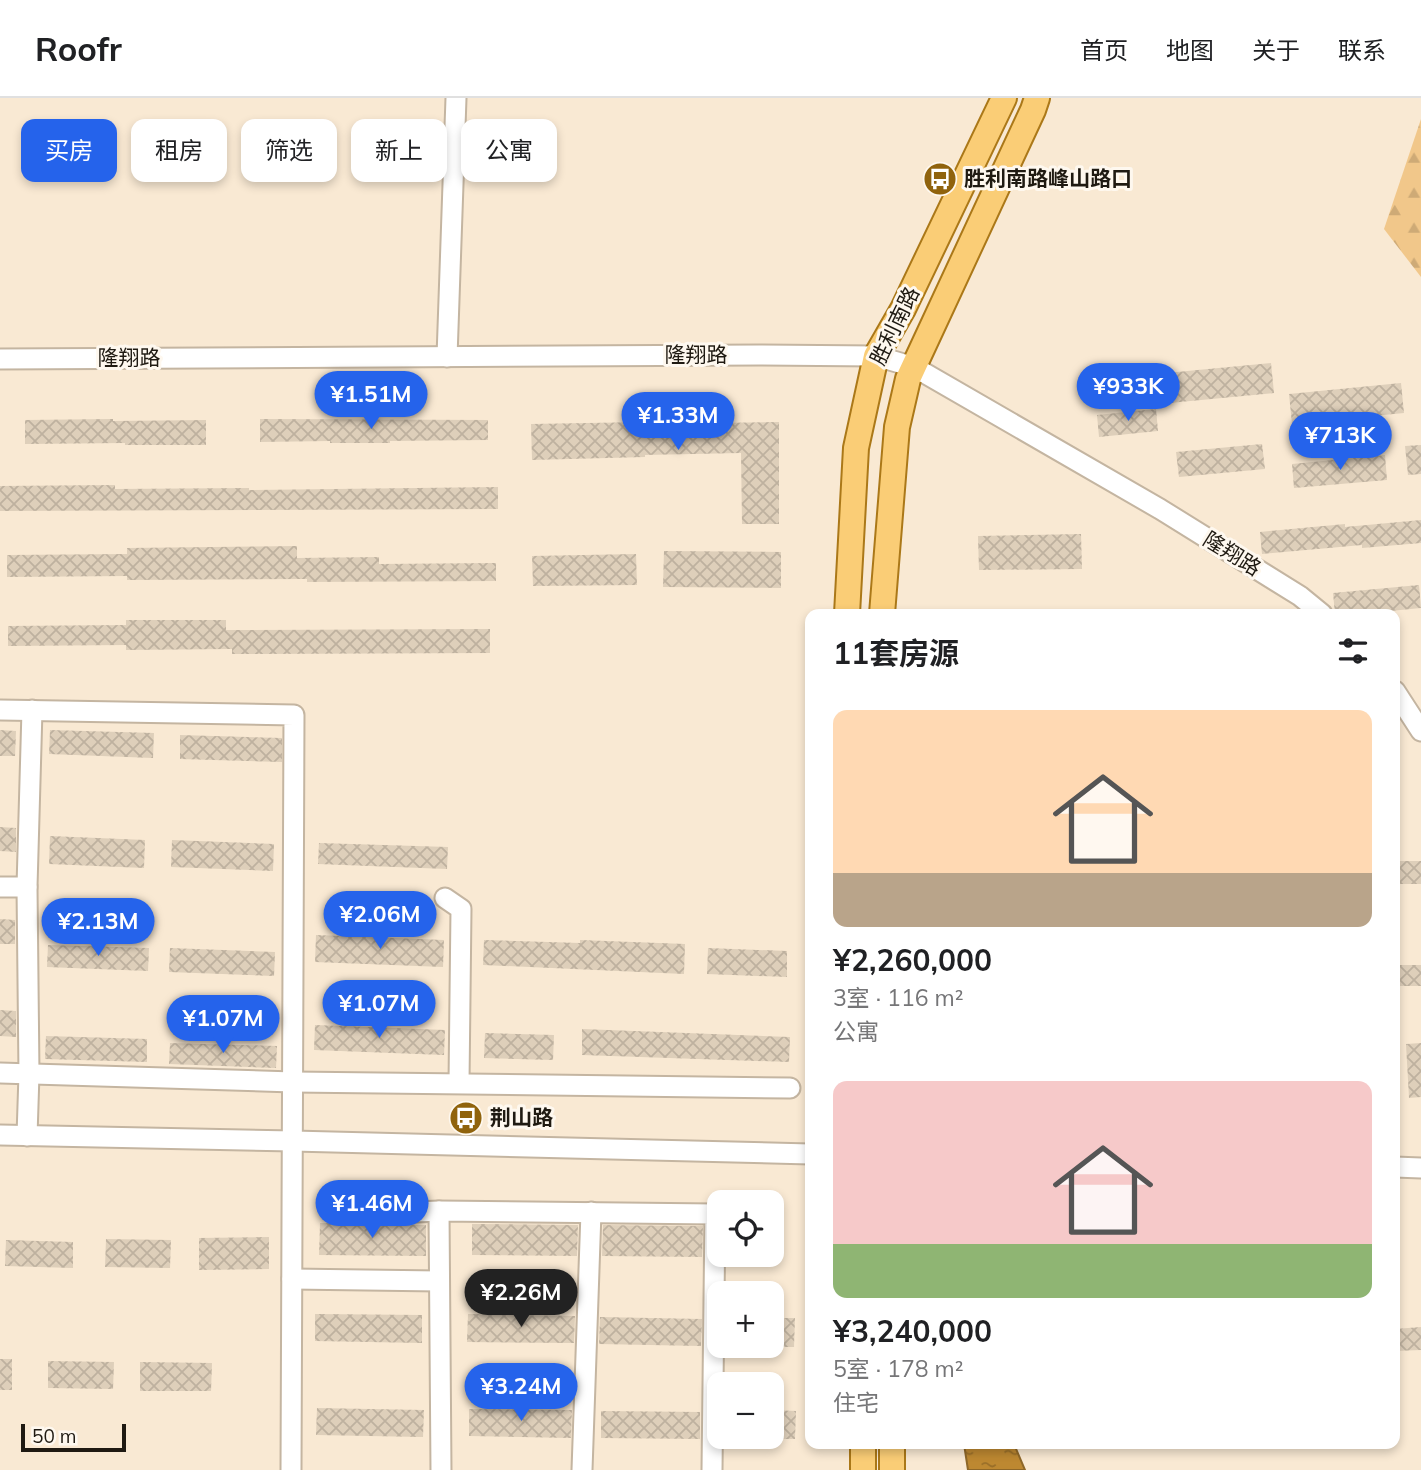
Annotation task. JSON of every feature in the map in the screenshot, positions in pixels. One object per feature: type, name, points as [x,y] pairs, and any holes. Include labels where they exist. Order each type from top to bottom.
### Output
[{"type":"main road","name":"胜利南路","points":[[847,609],[856,448],[876,356],[903,309],[1004,98]]},
{"type":"main road","name":"胜利南路","points":[[882,609],[897,427],[908,379],[1037,98]]},
{"type":"main road","points":[[863,1449],[863,1470]]},
{"type":"main road","points":[[892,1449],[892,1470]]},
{"type":"street","points":[[447,357],[456,98]]},
{"type":"street","name":"隆翔路","points":[[0,359],[876,356],[914,367],[1160,509],[1300,596],[1316,609]]},
{"type":"street","points":[[1400,699],[1421,731]]},
{"type":"street","points":[[0,710],[294,715],[291,1470]]},
{"type":"street","points":[[27,1136],[27,887],[32,710]]},
{"type":"street","points":[[0,887],[27,887]]},
{"type":"street","points":[[445,898],[461,909],[459,1083]]},
{"type":"street","points":[[0,1073],[293,1082],[790,1088]]},
{"type":"street","points":[[0,1135],[805,1154]]},
{"type":"street","points":[[1400,1167],[1421,1168]]},
{"type":"street","points":[[439,1211],[441,1470]]},
{"type":"street","points":[[416,1212],[715,1213],[712,1470]]},
{"type":"street","points":[[582,1470],[591,1212]]},
{"type":"street","points":[[292,1279],[439,1282]]},
{"type":"green space","points":[[1421,119],[1421,277],[1384,229]]},
{"type":"water","points":[[965,1449],[1016,1449],[1025,1470],[968,1470]]},
{"type":"building","points":[[1271,363],[1274,393],[1159,404],[1156,374]]},
{"type":"building","points":[[1401,383],[1404,413],[1292,424],[1289,394]]},
{"type":"building","points":[[1156,409],[1158,431],[1099,437],[1097,415]]},
{"type":"building","points":[[260,419],[488,420],[488,440],[390,443],[260,442]]},
{"type":"building","points":[[25,420],[206,420],[206,445],[25,444]]},
{"type":"building","points":[[779,422],[779,524],[742,524],[741,453],[532,460],[531,424]]},
{"type":"building","points":[[1262,444],[1265,469],[1179,477],[1176,452]]},
{"type":"building","points":[[1421,445],[1421,474],[1408,475],[1405,446]]},
{"type":"building","points":[[1385,455],[1387,480],[1294,488],[1292,464]]},
{"type":"building","points":[[115,485],[115,489],[249,490],[498,487],[498,509],[0,511],[0,486]]},
{"type":"building","points":[[1421,520],[1421,543],[1262,554],[1260,532]]},
{"type":"building","points":[[1081,534],[1082,569],[979,570],[978,536]]},
{"type":"building","points":[[297,546],[297,558],[379,557],[379,564],[496,563],[496,581],[307,582],[307,579],[127,580],[127,576],[7,577],[7,555],[127,554],[127,548]]},
{"type":"building","points":[[664,551],[781,552],[781,588],[663,587]]},
{"type":"building","points":[[636,554],[637,585],[533,586],[532,556]]},
{"type":"building","points":[[1419,585],[1421,608],[1335,609],[1333,593]]},
{"type":"building","points":[[126,620],[226,620],[226,630],[490,629],[490,653],[232,654],[232,649],[126,650],[126,645],[8,646],[8,626],[126,625]]},
{"type":"building","points":[[0,730],[16,731],[15,756],[0,756]]},
{"type":"building","points":[[50,730],[154,733],[153,758],[49,754]]},
{"type":"building","points":[[180,735],[282,738],[282,762],[180,759]]},
{"type":"building","points":[[0,827],[16,828],[16,852],[0,851]]},
{"type":"building","points":[[50,836],[145,840],[144,868],[49,864]]},
{"type":"building","points":[[172,840],[274,844],[273,871],[171,867]]},
{"type":"building","points":[[319,843],[448,847],[447,869],[318,864]]},
{"type":"building","points":[[1400,861],[1421,861],[1421,884],[1400,884]]},
{"type":"building","points":[[0,919],[15,920],[15,944],[0,944]]},
{"type":"building","points":[[316,935],[444,940],[443,967],[315,962]]},
{"type":"building","points":[[484,940],[685,944],[684,974],[483,965]]},
{"type":"building","points":[[48,945],[149,948],[148,971],[47,967]]},
{"type":"building","points":[[170,948],[275,952],[274,976],[169,972]]},
{"type":"building","points":[[708,948],[787,951],[787,977],[707,974]]},
{"type":"building","points":[[1400,965],[1421,965],[1421,986],[1400,986]]},
{"type":"building","points":[[0,1010],[16,1011],[16,1037],[0,1036]]},
{"type":"building","points":[[315,1025],[445,1030],[444,1055],[314,1050]]},
{"type":"building","points":[[582,1029],[790,1037],[789,1062],[582,1055]]},
{"type":"building","points":[[485,1033],[554,1035],[553,1060],[484,1058]]},
{"type":"building","points":[[46,1036],[147,1039],[147,1062],[45,1059]]},
{"type":"building","points":[[170,1043],[277,1046],[276,1068],[169,1064]]},
{"type":"building","points":[[1421,1043],[1421,1097],[1409,1098],[1406,1044]]},
{"type":"building","points":[[320,1223],[426,1225],[426,1256],[319,1255]]},
{"type":"building","points":[[472,1224],[578,1225],[577,1256],[472,1255]]},
{"type":"building","points":[[603,1225],[703,1226],[702,1257],[602,1256]]},
{"type":"building","points":[[269,1237],[269,1269],[199,1270],[199,1238]]},
{"type":"building","points":[[106,1239],[171,1240],[170,1268],[105,1267]]},
{"type":"building","points":[[6,1240],[73,1242],[73,1268],[5,1266]]},
{"type":"building","points":[[315,1314],[422,1315],[422,1343],[315,1341]]},
{"type":"building","points":[[468,1314],[575,1316],[574,1343],[467,1342]]},
{"type":"building","points":[[600,1317],[702,1319],[701,1346],[599,1344]]},
{"type":"building","points":[[784,1318],[795,1318],[794,1347],[784,1347]]},
{"type":"building","points":[[1421,1327],[1421,1350],[1400,1351],[1400,1329]]},
{"type":"building","points":[[0,1359],[12,1359],[12,1390],[0,1390]]},
{"type":"building","points":[[48,1361],[114,1362],[113,1389],[48,1388]]},
{"type":"building","points":[[140,1362],[212,1363],[211,1391],[140,1391]]},
{"type":"building","points":[[317,1408],[424,1410],[423,1437],[316,1435]]},
{"type":"building","points":[[469,1409],[572,1410],[571,1438],[469,1436]]},
{"type":"building","points":[[784,1410],[796,1411],[795,1439],[784,1439]]},
{"type":"building","points":[[601,1411],[700,1412],[700,1439],[601,1438]]},
{"type":"place","name":"胜利南路峰山路口","points":[[940,179]]},
{"type":"place","name":"荆山路","points":[[466,1118]]}]
